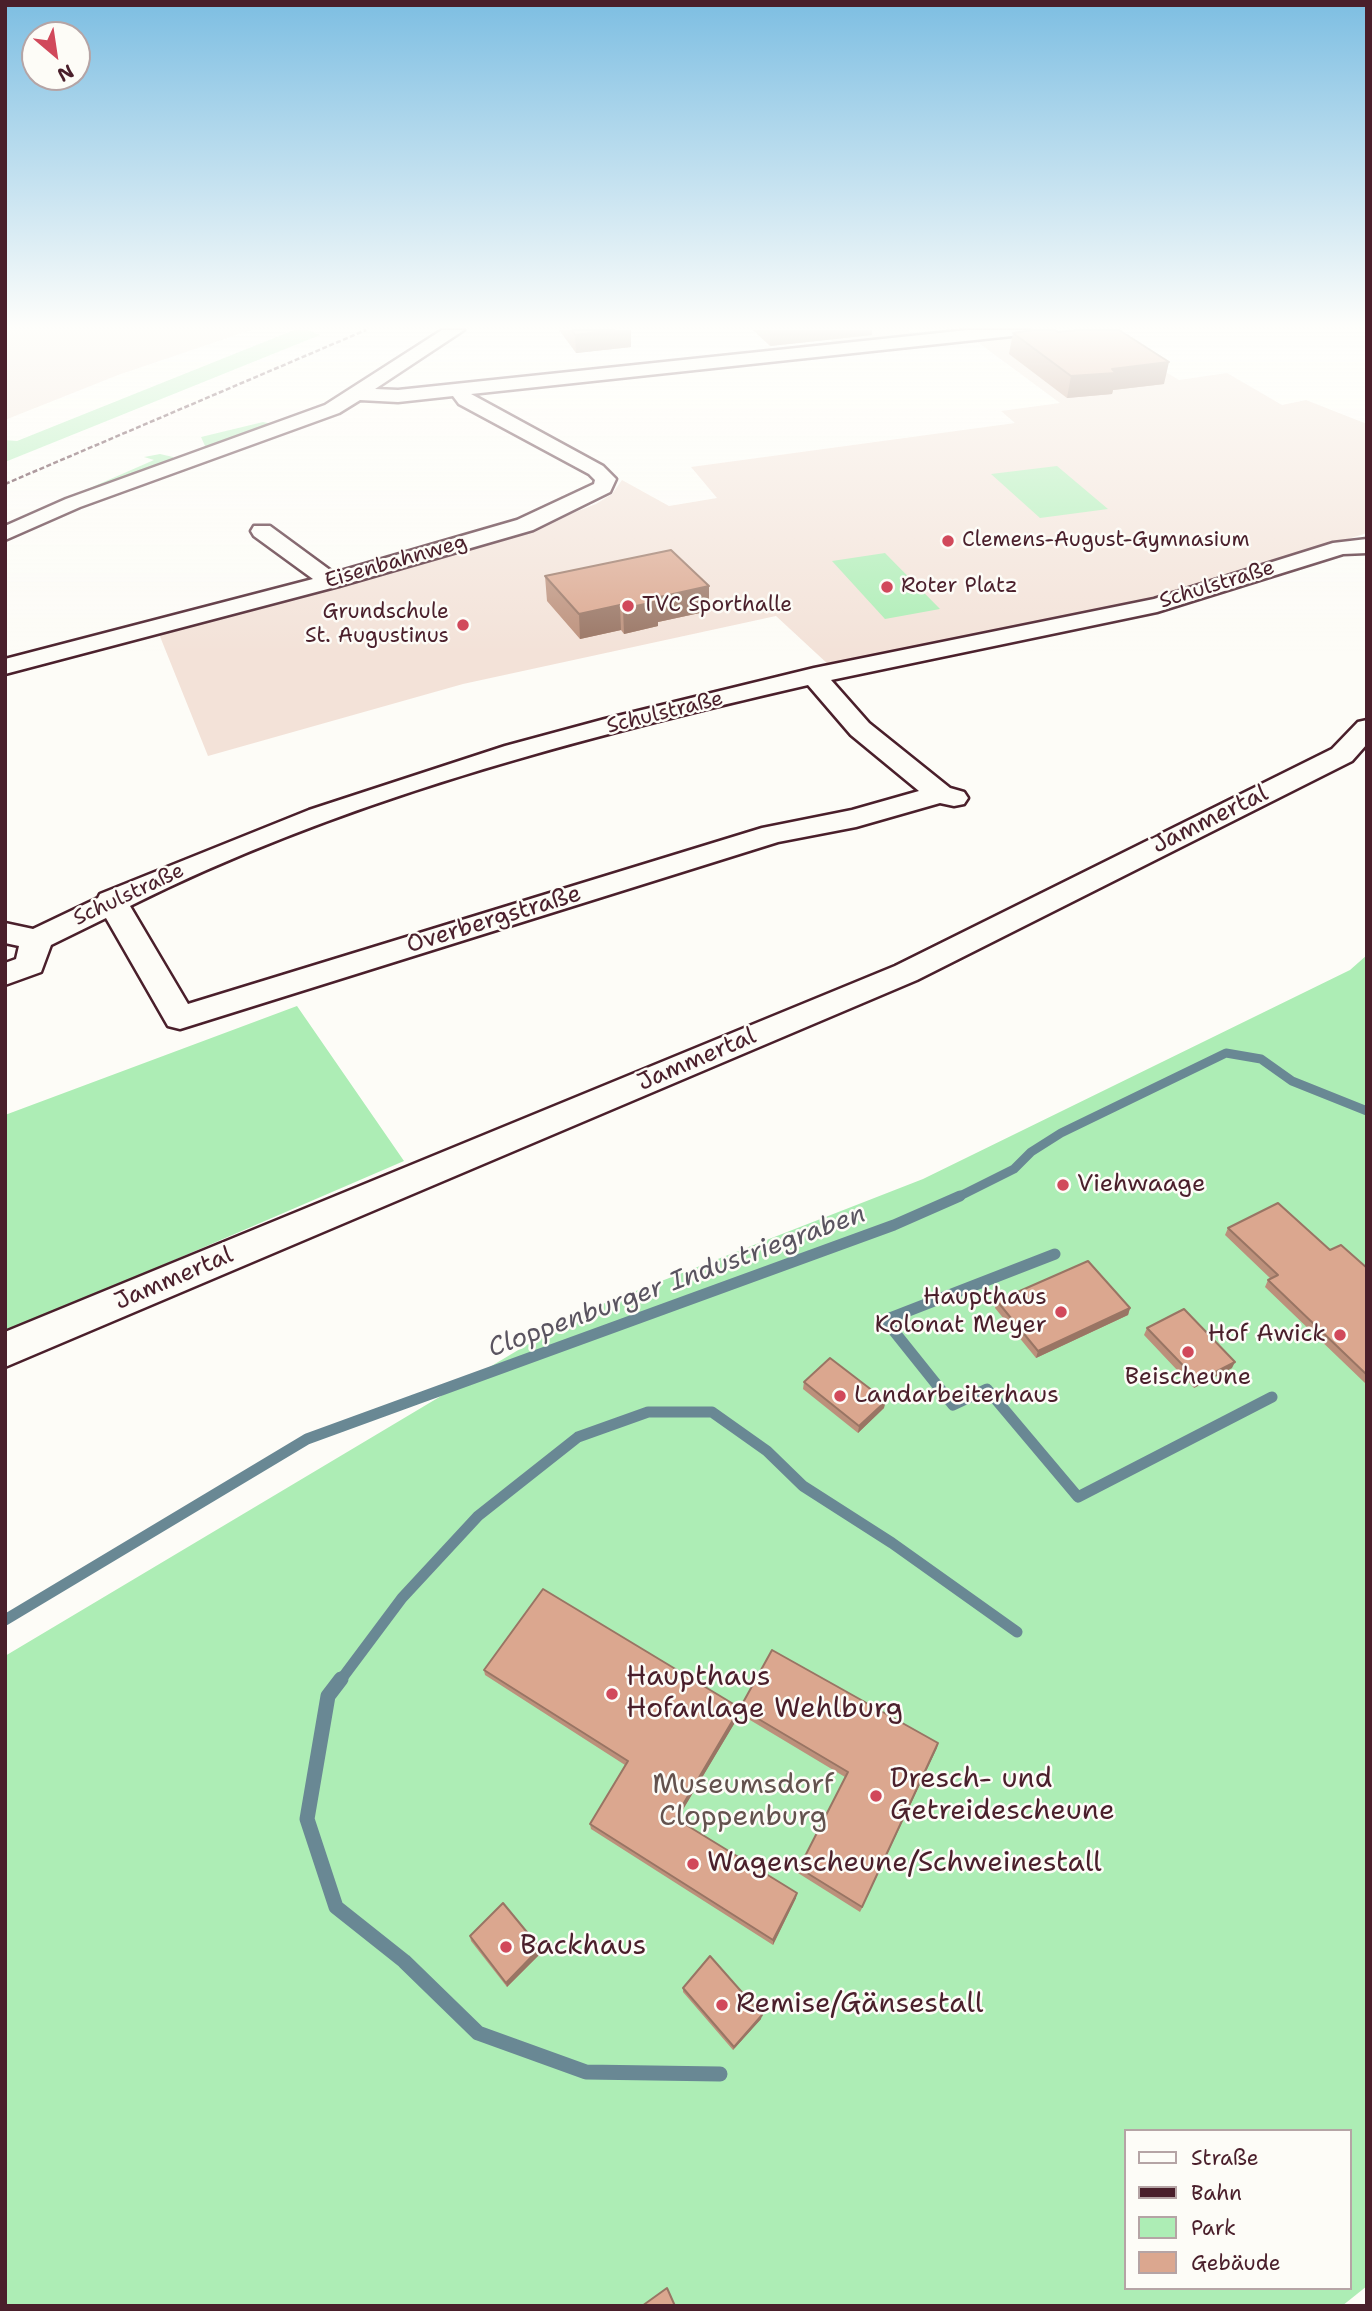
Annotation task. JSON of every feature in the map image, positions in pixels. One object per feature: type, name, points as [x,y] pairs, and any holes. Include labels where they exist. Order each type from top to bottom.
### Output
[{"type":"street","points":[[5,534],[73,503],[257,438]]},
{"type":"street","name":"Eisenbahnweg","points":[[5,667],[331,581],[525,525],[603,488],[606,479],[596,470],[536,438]]},
{"type":"street","points":[[262,531],[331,581]]},
{"type":"street","name":"Schulstraße","points":[[37,940],[111,901],[197,864],[432,776],[668,711],[814,676],[1159,604],[1340,548],[1367,546]]},
{"type":"street","name":"Overbergstraße","points":[[111,901],[180,1018],[772,834],[856,818],[947,796],[860,729],[814,676]]},
{"type":"street","name":"Jammertal","points":[[5,1350],[906,973],[1342,755],[1367,728]]},
{"type":"street","points":[[5,933],[37,940],[30,965],[5,975]]},
{"type":"shaded area","points":[[906,438],[1367,438],[1367,533],[1154,601],[830,666],[776,616],[463,684],[208,756],[159,634],[532,529],[596,504],[612,494],[622,480],[669,506],[717,498],[691,467]]},
{"type":"green space","points":[[25,438],[65,438],[5,462],[5,440],[17,441]]},
{"type":"green space","points":[[201,438],[242,438],[201,450],[205,446]]},
{"type":"green space","points":[[160,454],[173,457],[173,461],[67,498],[154,460],[144,457]]},
{"type":"green space","points":[[1057,466],[1108,509],[1040,518],[991,474]]},
{"type":"green space","name":"Roter Platz","points":[[885,553],[940,609],[885,619],[832,561]]},
{"type":"green space","name":"Museumsdorf Cloppenburg","points":[[1367,955],[1367,2286],[1342,2306],[5,2306],[5,1656],[582,1312],[923,1179],[1350,970]]},
{"type":"green space","points":[[297,1006],[404,1161],[5,1333],[5,1115]]},
{"type":"building","points":[[671,550],[709,586],[655,598],[658,601],[623,609],[620,605],[579,614],[545,576]]},
{"type":"building","name":"Hof Awick","points":[[1278,1203],[1330,1250],[1341,1245],[1367,1268],[1367,1375],[1268,1280],[1278,1275],[1228,1228]]},
{"type":"building","name":"Haupthaus Kolonat Meyer","points":[[1088,1261],[1130,1308],[1038,1351],[997,1301]]},
{"type":"building","name":"Beischeune","points":[[1184,1309],[1235,1362],[1198,1381],[1147,1328]]},
{"type":"building","name":"Landarbeiterhaus","points":[[830,1358],[886,1401],[859,1426],[804,1382]]},
{"type":"building","name":"Haupthaus Hofanlage Wehlburg","points":[[543,1589],[740,1708],[675,1818],[797,1893],[773,1940],[590,1824],[628,1761],[484,1670]]},
{"type":"building","name":"Dresch- und Getreidescheune","points":[[772,1650],[938,1743],[862,1907],[799,1868],[848,1772],[740,1708]]},
{"type":"building","name":"Backhaus","points":[[503,1903],[540,1948],[506,1983],[470,1936]]},
{"type":"building","name":"Remise/Gänsestall","points":[[710,1956],[762,2015],[734,2047],[683,1988]]},
{"type":"building","points":[[667,2288],[675,2306],[642,2306]]},
{"type":"waterway","name":"Cloppenburger Industriegraben","points":[[960,1196],[1014,1169],[1031,1152],[1061,1133],[1226,1053],[1261,1059],[1292,1081],[1367,1111]]},
{"type":"waterway","name":"Cloppenburger Industriegraben","points":[[5,1620],[307,1439],[894,1225],[960,1196]]},
{"type":"waterway","name":"Cloppenburger Industriegraben","points":[[956,1198],[960,1196]]},
{"type":"waterway","points":[[1055,1254],[885,1320],[953,1405],[987,1389],[1078,1497],[1272,1397]]},
{"type":"waterway","points":[[340,1681],[402,1598],[478,1516],[578,1437],[648,1412],[712,1412],[767,1451],[803,1486],[892,1543],[1017,1632]]},
{"type":"waterway","points":[[341,1679],[328,1696],[307,1819],[336,1907],[404,1961],[478,2033],[586,2072],[720,2074]]},
{"type":"railway","points":[[5,484],[113,438]]},
{"type":"place","name":"Clemens-August-Gymnasium","points":[[948,541]]},
{"type":"place","name":"Roter Platz","points":[[887,587]]},
{"type":"place","name":"TVC Sporthalle","points":[[628,606]]},
{"type":"place","name":"Grundschule St. Augustinus","points":[[463,625]]},
{"type":"place","name":"Viehwaage","points":[[1063,1185]]},
{"type":"place","name":"Haupthaus Kolonat Meyer","points":[[1061,1312]]},
{"type":"place","name":"Hof Awick","points":[[1340,1335]]},
{"type":"place","name":"Beischeune","points":[[1188,1352]]},
{"type":"place","name":"Landarbeiterhaus","points":[[840,1396]]},
{"type":"place","name":"Haupthaus Hofanlage Wehlburg","points":[[612,1694]]},
{"type":"place","name":"Dresch- und Getreidescheune","points":[[876,1796]]},
{"type":"place","name":"Wagenscheune/Schweinestall","points":[[693,1864]]},
{"type":"place","name":"Backhaus","points":[[506,1947]]},
{"type":"place","name":"Remise/Gänsestall","points":[[722,2005]]}]
